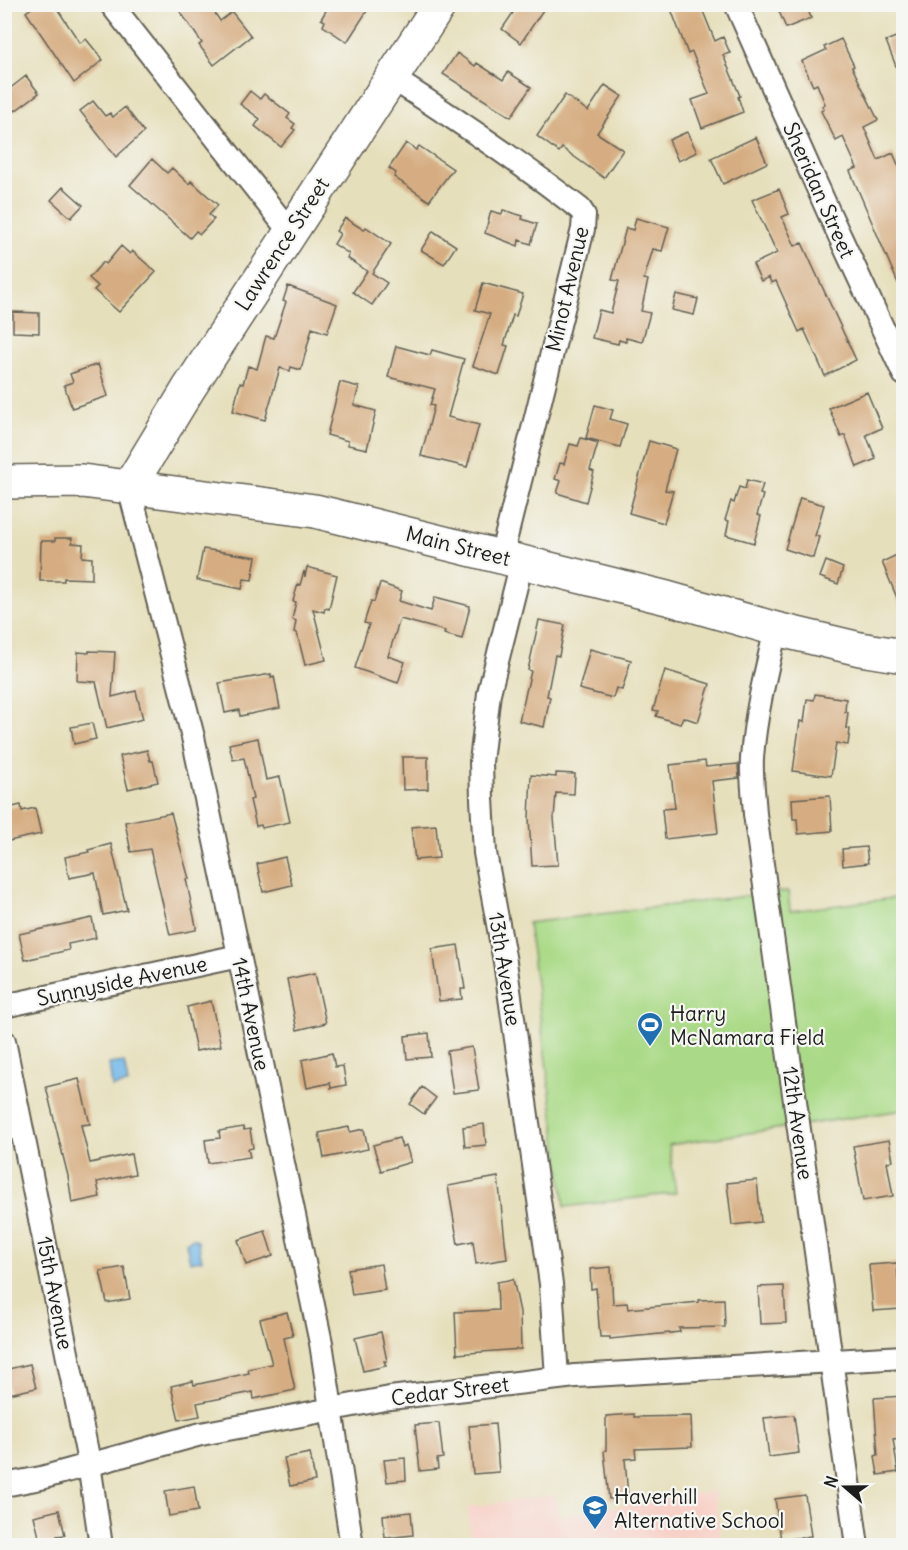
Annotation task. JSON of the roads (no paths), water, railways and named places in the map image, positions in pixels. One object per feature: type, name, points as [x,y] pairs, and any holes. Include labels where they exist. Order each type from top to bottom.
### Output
[{"type":"main road","name":"Lawrence Street","points":[[129,487],[189,388],[440,4]]},
{"type":"main road","name":"Main Street","points":[[4,482],[82,481],[315,511],[667,598],[776,629],[860,649],[903,656]]},
{"type":"street","points":[[111,4],[290,232]]},
{"type":"street","name":"Sheridan Street","points":[[736,4],[903,374]]},
{"type":"street","name":"Minot Avenue","points":[[392,78],[452,116],[526,168],[575,205],[584,215],[583,229],[512,560]]},
{"type":"street","name":"14th Avenue","points":[[129,487],[193,737],[321,1343],[352,1545]]},
{"type":"street","name":"13th Avenue","points":[[512,560],[489,693],[481,762],[482,799],[485,852],[505,962],[551,1284],[557,1378]]},
{"type":"street","name":"12th Avenue","points":[[776,629],[764,678],[755,734],[752,760],[754,814],[857,1545]]},
{"type":"street","name":"Sunnyside Avenue","points":[[4,1006],[239,956]]},
{"type":"street","name":"15th Avenue","points":[[4,1041],[89,1464],[101,1545]]},
{"type":"street","name":"Cedar Street","points":[[4,1485],[41,1478],[201,1434],[390,1398],[557,1378],[903,1357]]},
{"type":"water","points":[[124,1062],[128,1084],[112,1087],[109,1064]]},
{"type":"water","points":[[193,1238],[198,1241],[202,1260],[190,1262],[186,1243]]},
{"type":"place","name":"Harry McNamara Field","points":[[650,1048]]},
{"type":"place","name":"Haverhill Alternative School","points":[[595,1531]]}]
